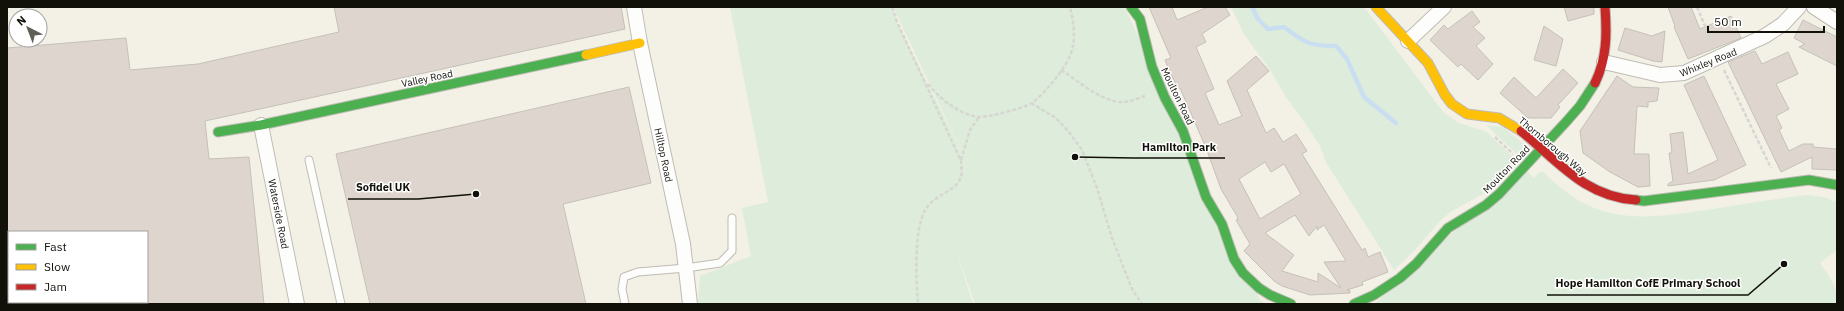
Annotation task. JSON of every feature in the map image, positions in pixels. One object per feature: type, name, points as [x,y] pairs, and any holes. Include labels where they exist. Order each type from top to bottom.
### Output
[{"type":"street","name":"Hilltop Road","points":[[634,7],[640,43],[683,244],[690,304]]},
{"type":"street","name":"Moulton Road","points":[[1131,7],[1142,23],[1147,55],[1162,90],[1183,131],[1206,197],[1222,224],[1234,259],[1244,273],[1259,288],[1270,295],[1291,304]]},
{"type":"street","name":"Thornborough Way","points":[[1376,7],[1431,66],[1443,93],[1453,105],[1471,116],[1495,118],[1507,121],[1582,184],[1606,196],[1625,200],[1660,200],[1808,180],[1837,184]]},
{"type":"street","points":[[1408,41],[1444,7]]},
{"type":"street","name":"Moulton Road","points":[[1354,304],[1384,290],[1400,278],[1420,260],[1452,225],[1489,202],[1589,95],[1598,79],[1604,62],[1608,36],[1605,7]]},
{"type":"street","name":"Whixley Road","points":[[1604,62],[1666,76],[1690,71],[1773,32],[1799,7]]},
{"type":"street","points":[[1814,7],[1837,22]]},
{"type":"street","name":"Valley Road","points":[[218,132],[261,125],[640,43]]},
{"type":"street","name":"Waterside Road","points":[[261,125],[297,304]]},
{"type":"lane","points":[[309,160],[341,304]]},
{"type":"lane","points":[[625,304],[622,289],[624,278],[638,272],[686,268],[720,263],[732,251],[732,218]]},
{"type":"path","points":[[892,7],[897,22],[961,160]]},
{"type":"path","points":[[925,81],[946,103],[979,117],[1001,113],[1031,103],[1061,70],[1071,54],[1074,42],[1070,7]]},
{"type":"path","points":[[1697,7],[1719,58],[1775,176],[1776,184]]},
{"type":"path","points":[[1061,70],[1101,96],[1112,101],[1129,102],[1162,90]]},
{"type":"path","points":[[1031,103],[1056,118],[1069,132],[1082,150],[1098,192],[1112,238],[1132,289],[1142,304]]},
{"type":"path","points":[[918,304],[916,270],[918,239],[923,214],[933,199],[959,182],[961,175],[961,160],[970,130],[979,117]]},
{"type":"green space","points":[[730,7],[892,7],[897,22],[965,158],[893,7],[1123,7],[1127,12],[1260,300],[1265,304],[975,304],[955,248],[973,304],[698,304],[700,276],[751,256],[742,208],[768,202]]},
{"type":"green space","points":[[1231,7],[1364,7],[1444,113],[1459,123],[1487,132],[1514,158],[1514,161],[1483,194],[1452,211],[1441,220],[1413,252],[1394,270],[1326,162],[1319,144],[1286,97],[1270,70],[1244,34]]},
{"type":"green space","points":[[1486,125],[1503,127],[1524,144],[1525,153],[1522,159]]},
{"type":"green space","points":[[1527,171],[1534,178],[1539,172],[1543,172],[1578,200],[1606,212],[1621,215],[1664,215],[1807,195],[1823,197],[1837,202],[1837,250],[1820,263],[1835,286],[1837,304],[1374,304],[1450,235]]},
{"type":"building","points":[[334,7],[621,7],[625,29],[205,121],[209,159],[249,157],[264,304],[147,304],[148,231],[7,232],[7,48],[48,48],[48,45],[126,38],[130,70],[198,64],[339,32]]},
{"type":"building","points":[[1149,7],[1172,7],[1177,20],[1208,7],[1225,7],[1230,15],[1202,34],[1206,42],[1196,47],[1214,89],[1205,93],[1219,125],[1242,116],[1227,81],[1256,56],[1269,71],[1247,90],[1266,133],[1274,128],[1283,142],[1296,134],[1307,151],[1302,154],[1362,250],[1365,248],[1368,257],[1380,252],[1388,272],[1362,282],[1363,285],[1347,290],[1350,291],[1350,293],[1310,295],[1282,286],[1274,281],[1244,251],[1250,244],[1236,220],[1238,220],[1237,216],[1221,189],[1206,148],[1180,88],[1178,89],[1170,72],[1165,60],[1171,58]],"holes":[[[1265,162],[1271,172],[1284,164],[1301,194],[1260,219],[1239,179]],[[1295,215],[1309,236],[1317,226],[1317,230],[1324,225],[1346,261],[1324,262],[1341,288],[1318,273],[1318,282],[1282,271],[1294,255],[1265,233]]]},
{"type":"building","points":[[1564,7],[1594,7],[1594,14],[1568,21]]},
{"type":"building","points":[[1668,7],[1691,7],[1700,29],[1731,16],[1741,38],[1688,59],[1674,27],[1675,26]]},
{"type":"building","points":[[1472,11],[1480,22],[1473,27],[1485,38],[1476,46],[1493,64],[1478,80],[1461,64],[1458,67],[1430,40],[1444,25],[1448,29]]},
{"type":"building","points":[[1803,20],[1837,37],[1837,66],[1799,47],[1805,44],[1794,38]]},
{"type":"building","points":[[1544,26],[1563,39],[1556,66],[1534,60]]},
{"type":"building","points":[[1625,28],[1652,36],[1665,31],[1662,62],[1653,61],[1618,50]]},
{"type":"building","points":[[1755,51],[1762,64],[1788,52],[1798,74],[1776,84],[1789,109],[1776,116],[1782,128],[1779,130],[1789,151],[1803,144],[1813,144],[1813,147],[1837,149],[1837,170],[1812,169],[1812,157],[1781,172],[1728,62]]},
{"type":"building","points":[[1563,69],[1578,83],[1558,105],[1560,107],[1551,118],[1528,118],[1500,93],[1514,77],[1536,98]]},
{"type":"building","points":[[1617,76],[1633,87],[1659,88],[1657,101],[1648,102],[1648,107],[1637,106],[1634,154],[1649,154],[1650,186],[1638,187],[1610,172],[1583,153],[1580,131]]},
{"type":"building","points":[[1704,76],[1746,165],[1714,180],[1668,186],[1668,184],[1673,181],[1669,153],[1672,153],[1670,134],[1683,132],[1688,174],[1718,160],[1684,85]]},
{"type":"building","points":[[629,87],[651,183],[563,204],[586,304],[370,304],[336,154]]},
{"type":"waterway","points":[[1252,7],[1258,19],[1268,29],[1284,27],[1297,37],[1313,44],[1336,46],[1347,59],[1364,97],[1396,123]]},
{"type":"traffic: fast","points":[[1131,7],[1140,19],[1152,67],[1165,98],[1183,131],[1206,197],[1222,224],[1234,259],[1243,273],[1259,288],[1270,295],[1291,304]]},
{"type":"traffic: fast","points":[[218,132],[261,125],[586,55]]},
{"type":"traffic: fast","points":[[1354,304],[1374,295],[1400,278],[1416,264],[1448,228],[1486,205],[1499,194],[1580,106],[1595,83]]},
{"type":"traffic: fast","points":[[1636,200],[1644,201],[1809,180],[1837,185]]},
{"type":"traffic: slow","points":[[1376,7],[1428,63],[1445,95],[1452,104],[1467,114],[1499,118],[1521,131]]},
{"type":"traffic: slow","points":[[586,55],[640,43]]},
{"type":"traffic: jam","points":[[1595,83],[1604,55],[1606,27],[1605,7]]},
{"type":"traffic: jam","points":[[1521,131],[1573,176],[1587,185],[1618,197],[1636,200]]},
{"type":"place","name":"Hamilton Park","points":[[1075,157]]},
{"type":"place","name":"Sofidel UK","points":[[476,194]]},
{"type":"place","name":"Hope Hamilton CofE Primary School","points":[[1784,264]]}]
